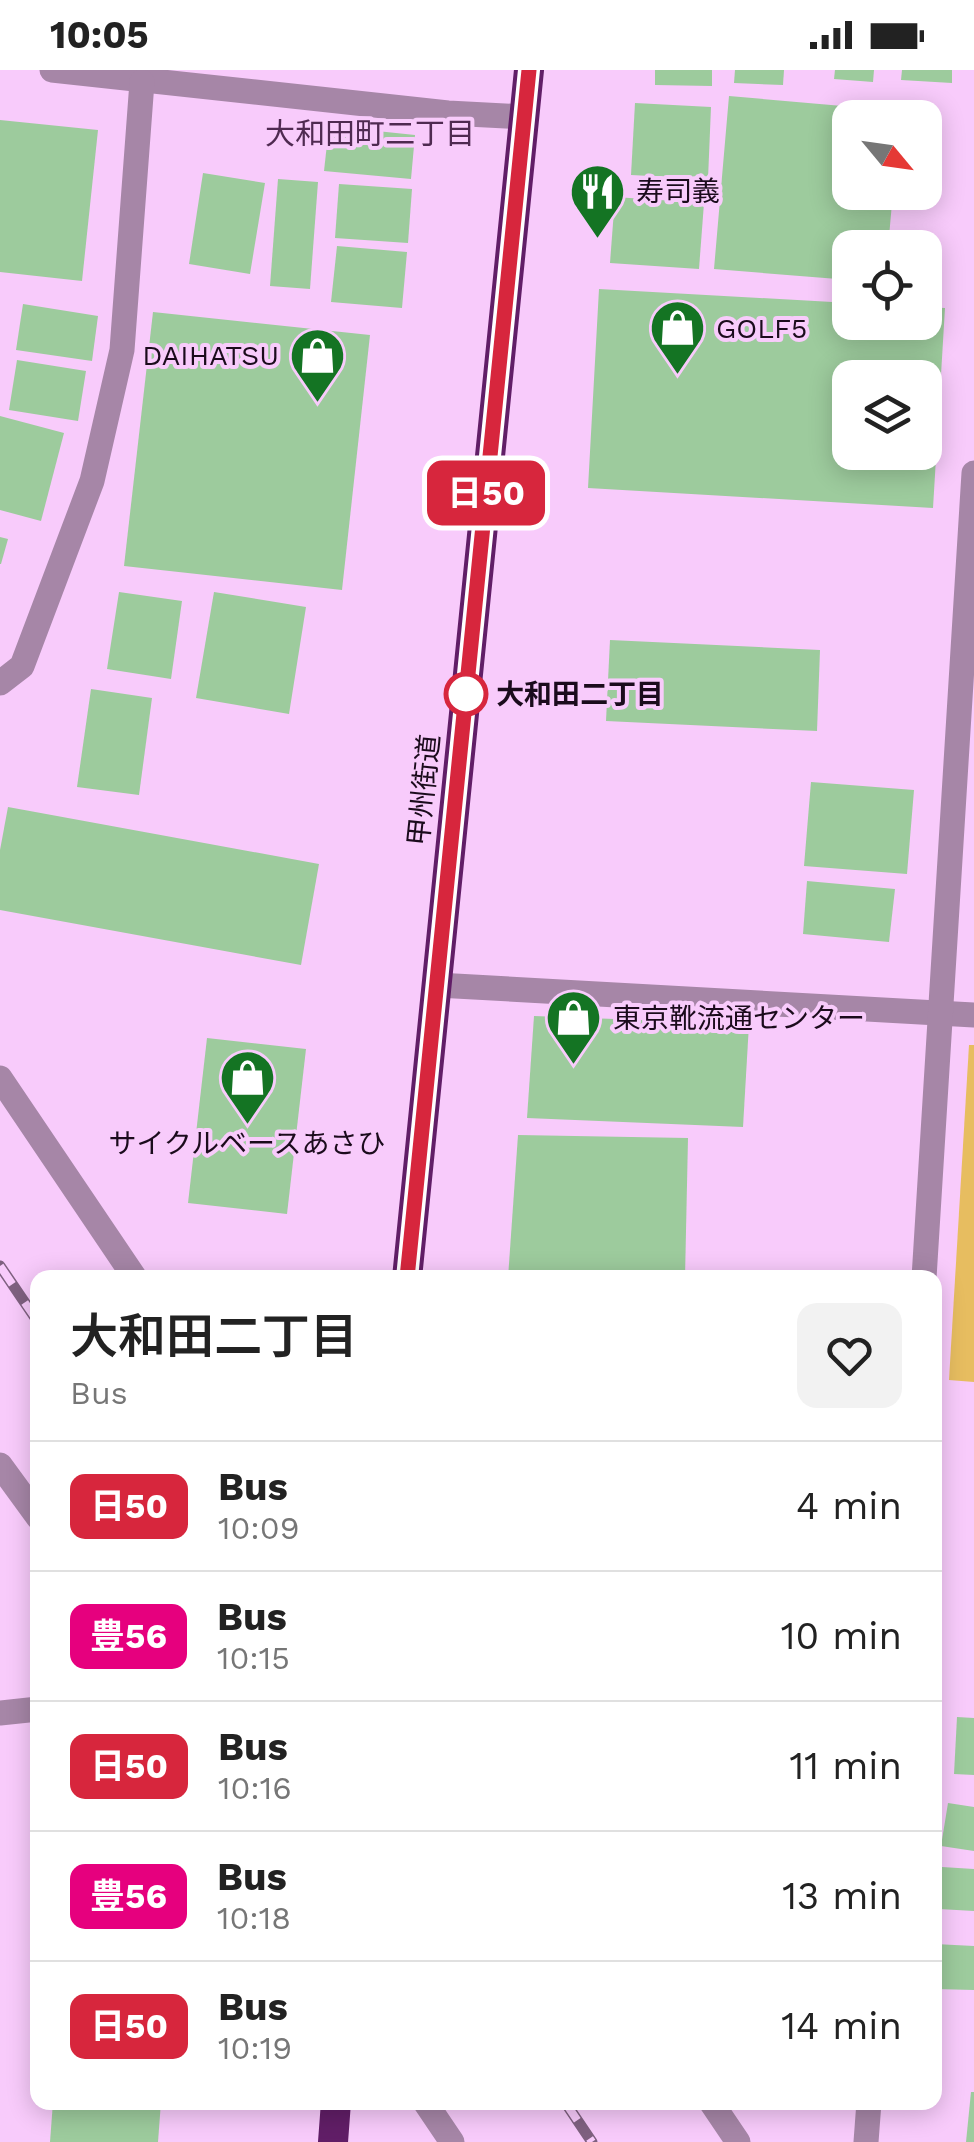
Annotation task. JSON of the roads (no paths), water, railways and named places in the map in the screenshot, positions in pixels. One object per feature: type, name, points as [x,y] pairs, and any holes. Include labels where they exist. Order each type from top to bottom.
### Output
[{"type":"highway","name":"甲州街道","points":[[408,1270],[529,70]]},
{"type":"highway","points":[[333,2142],[335,2110]]},
{"type":"street","points":[[52,70],[448,113],[524,117]]},
{"type":"street","points":[[0,683],[22,666],[92,481],[122,350],[142,82]]},
{"type":"street","points":[[925,1270],[974,474]]},
{"type":"street","points":[[437,985],[974,1015]]},
{"type":"street","points":[[0,1078],[130,1270]]},
{"type":"street","points":[[0,1465],[30,1506]]},
{"type":"street","points":[[0,1713],[30,1710]]},
{"type":"street","points":[[430,2110],[452,2142]]},
{"type":"street","points":[[716,2110],[738,2142]]},
{"type":"street","points":[[866,2142],[868,2110]]},
{"type":"railway","points":[[0,1266],[30,1310]]},
{"type":"railway","points":[[570,2110],[592,2142]]},
{"type":"place","name":"寿司義","points":[[597,240]]},
{"type":"place","name":"GOLF5","points":[[677,377]]},
{"type":"place","name":"DAIHATSU","points":[[318,404]]},
{"type":"place","name":"大和田二丁目","points":[[466,694]]},
{"type":"place","name":"東京靴流通センター","points":[[574,1067]]},
{"type":"place","name":"サイクルベースあさひ","points":[[247,1126]]},
{"type":"district","name":"大和田町二丁目","points":[[370,133]]}]
